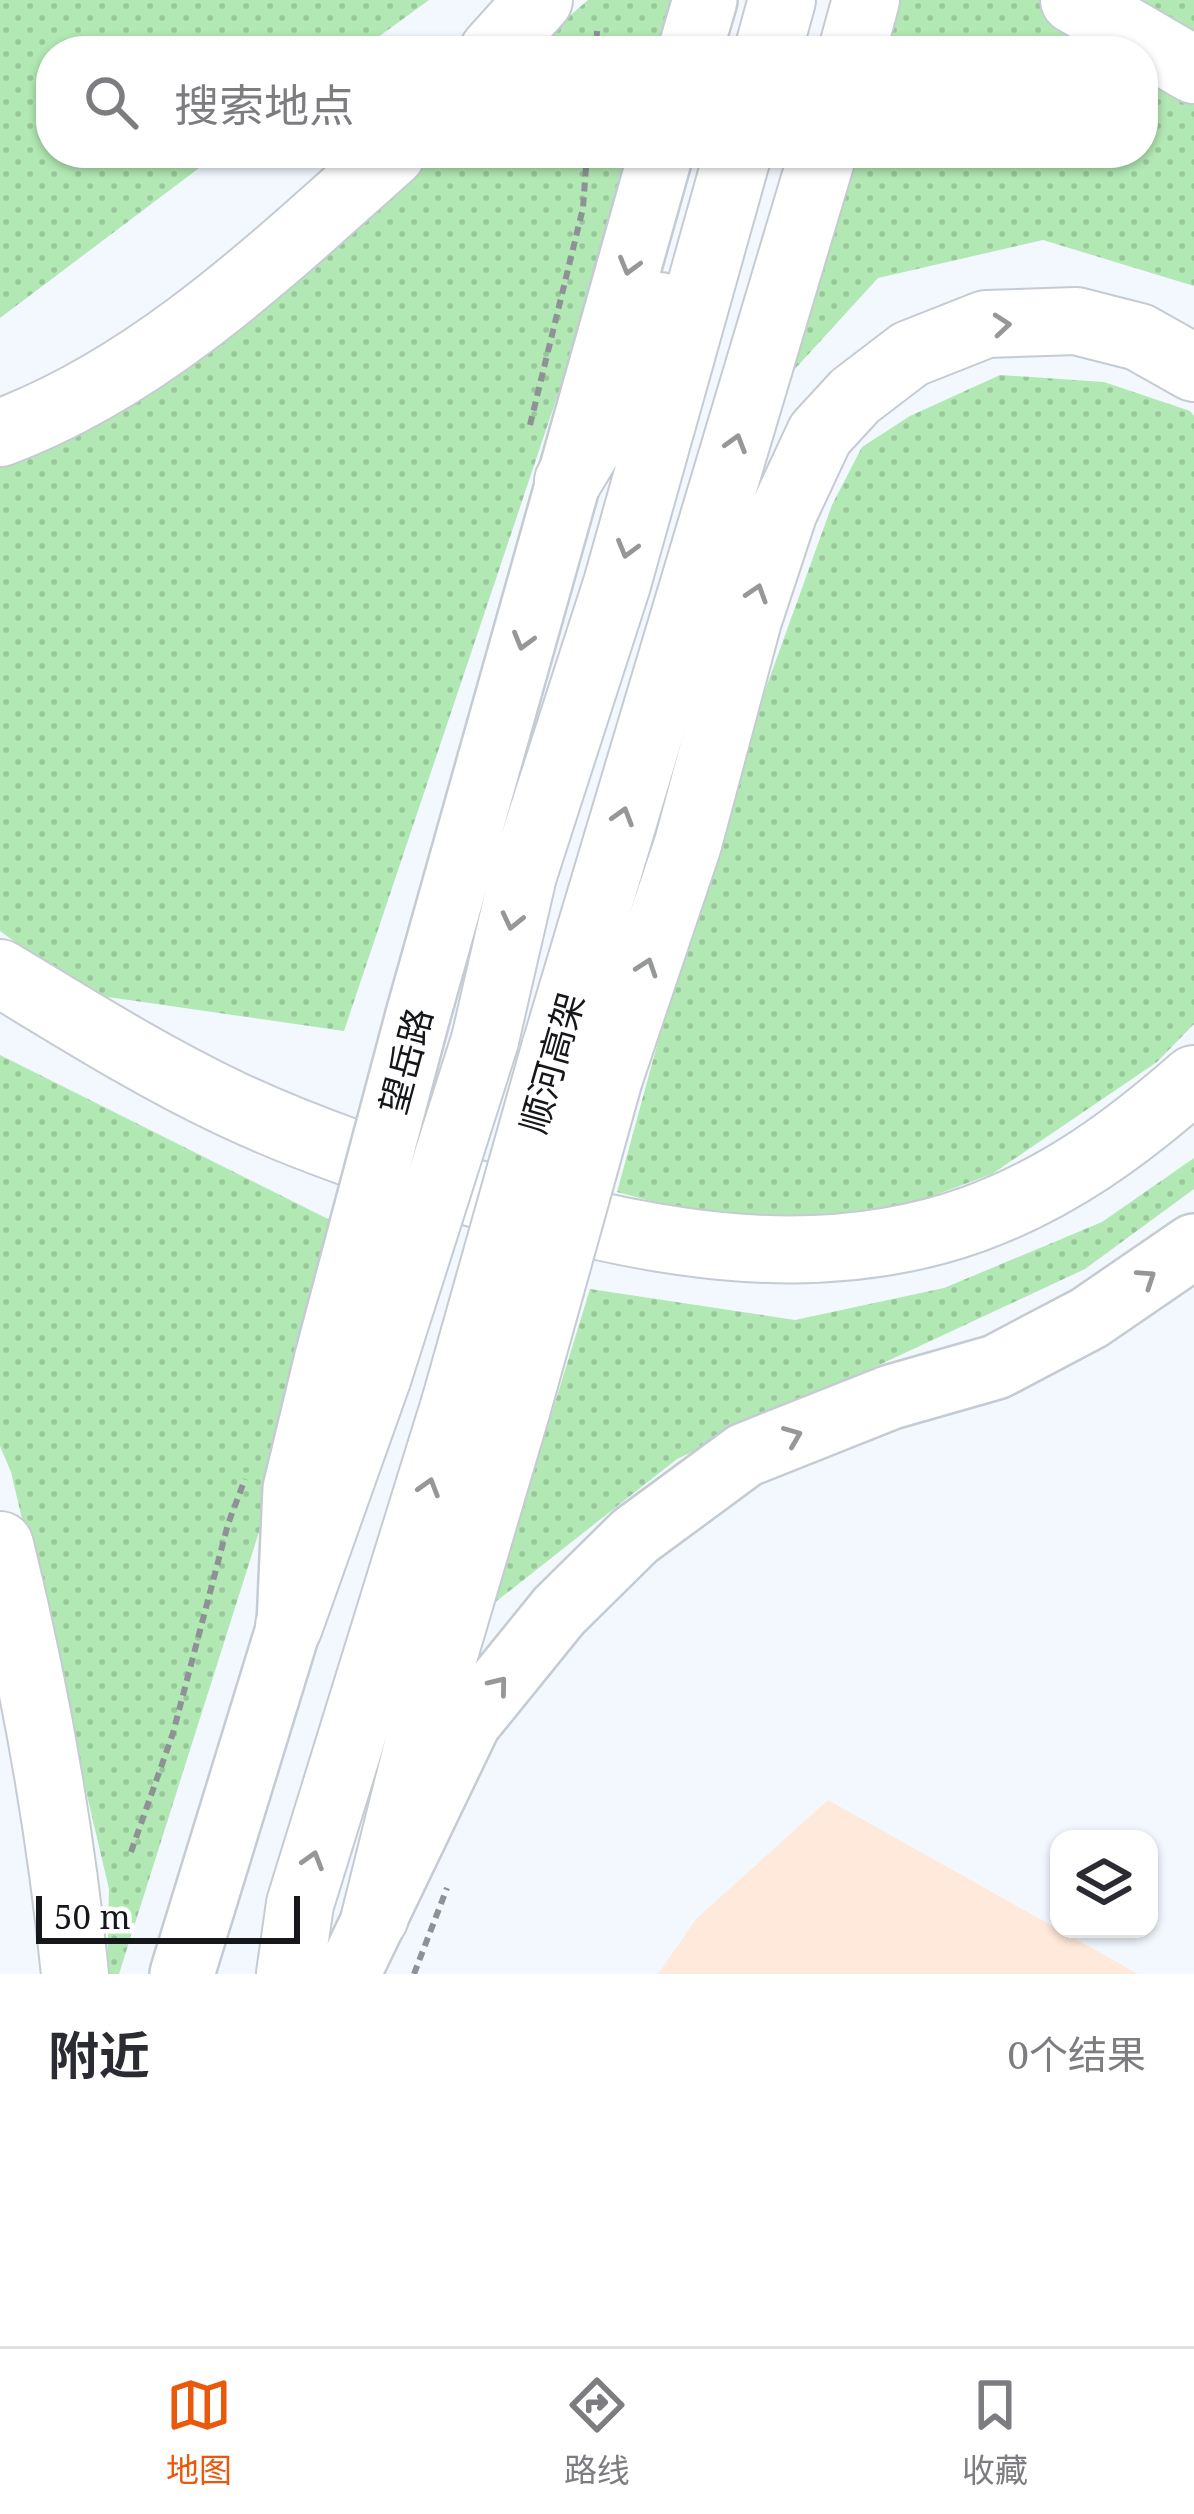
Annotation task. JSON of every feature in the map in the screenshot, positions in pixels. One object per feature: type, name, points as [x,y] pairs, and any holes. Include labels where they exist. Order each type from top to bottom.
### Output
[{"type":"highway","points":[[507,36],[539,0]]},
{"type":"highway","points":[[772,36],[782,0]]},
{"type":"highway","points":[[856,36],[866,0]]},
{"type":"highway","points":[[1073,0],[1135,36]]},
{"type":"highway","points":[[1158,49],[1194,70]]},
{"type":"highway","points":[[0,433],[138,363],[287,246],[375,168]]},
{"type":"highway","points":[[568,481],[640,362],[679,256],[729,168]]},
{"type":"highway","name":"顺河高架","points":[[290,1626],[353,1367],[485,1040],[523,875],[617,584],[734,168]]},
{"type":"highway","name":"顺河高架","points":[[582,1064],[819,168]]},
{"type":"highway","points":[[362,1946],[422,1730],[487,1404],[582,1064],[688,844],[748,620],[784,511],[820,434],[855,396],[910,354],[986,325],[1076,321],[1138,337],[1194,368]]},
{"type":"highway","points":[[0,973],[229,1103],[374,1163],[552,1216],[687,1244],[784,1250],[881,1243],[972,1220],[1054,1184],[1130,1135],[1194,1079]]},
{"type":"highway","points":[[0,1007],[121,1082],[352,1186],[540,1244],[650,1268],[754,1282],[847,1276],[949,1259],[1028,1229],[1116,1181],[1194,1120]]},
{"type":"highway","points":[[290,1974],[300,1904],[487,1404]]},
{"type":"highway","points":[[0,1544],[30,1665],[61,1836],[74,1974]]},
{"type":"main road","points":[[694,36],[705,0]]},
{"type":"main road","name":"望岳路","points":[[353,1367],[418,1016],[657,168]]},
{"type":"main road","points":[[362,1946],[469,1722],[559,1611],[635,1536],[745,1455],[891,1396],[996,1366],[1089,1318],[1194,1246]]},
{"type":"main road","points":[[182,1974],[290,1626]]},
{"type":"path","points":[[597,31],[597,36]]},
{"type":"path","points":[[131,1852],[173,1733],[228,1525],[253,1458]]},
{"type":"path","points":[[414,1974],[452,1876]]},
{"type":"shaded area","points":[[828,1800],[1050,1925],[1050,1938],[1074,1938],[1138,1974],[658,1974],[696,1919]]},
{"type":"green space","points":[[0,0],[429,0],[380,36],[36,36],[36,168],[199,168],[0,318]]},
{"type":"green space","points":[[588,0],[690,0],[678,36],[546,36]]},
{"type":"green space","points":[[900,0],[1194,0],[1194,286],[1043,240],[878,278],[782,383],[848,168],[1158,168],[1158,36],[889,36]]},
{"type":"green space","points":[[397,168],[634,168],[344,1031],[87,994],[0,931],[0,456]]},
{"type":"green space","points":[[1000,375],[1104,382],[1194,416],[1194,1024],[1157,1062],[992,1174],[900,1208],[725,1221],[617,1192],[719,818],[832,505],[862,447],[910,416]]},
{"type":"green space","points":[[0,1055],[354,1232],[119,1974],[107,1974],[109,1889],[11,1472],[0,1446]]},
{"type":"green space","points":[[1194,1158],[1194,1189],[1085,1269],[677,1459],[493,1604],[590,1289],[795,1320],[944,1288],[1102,1222]]}]
